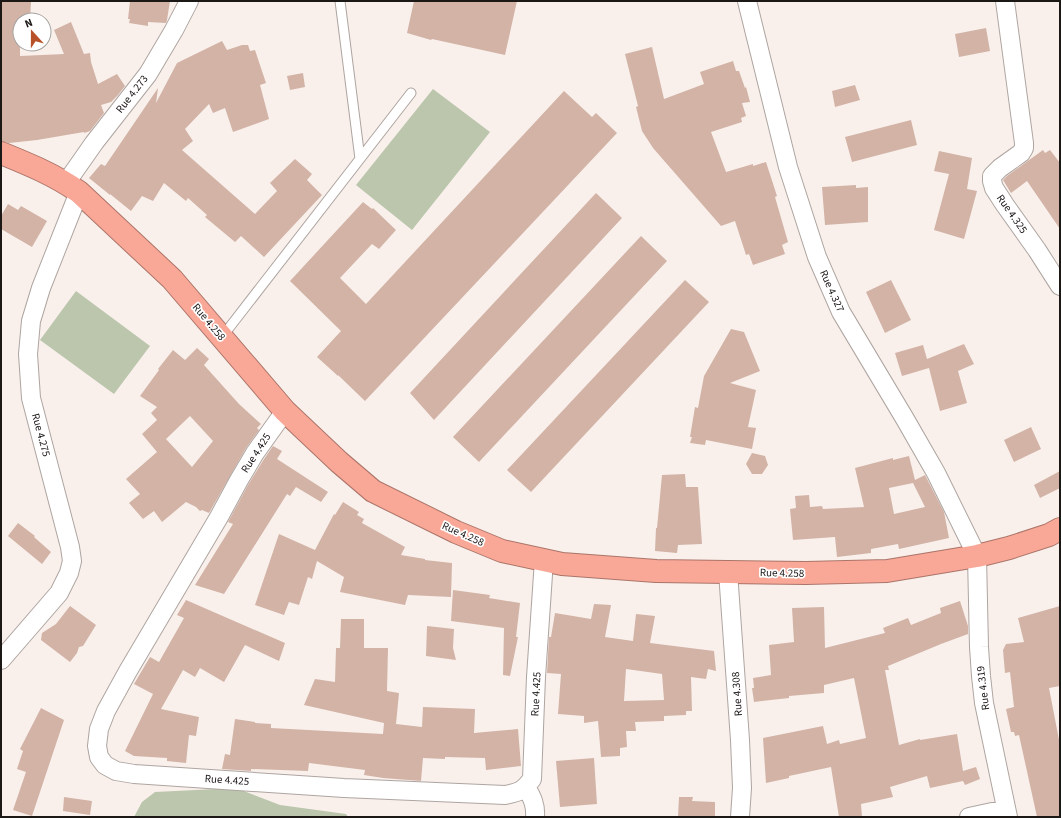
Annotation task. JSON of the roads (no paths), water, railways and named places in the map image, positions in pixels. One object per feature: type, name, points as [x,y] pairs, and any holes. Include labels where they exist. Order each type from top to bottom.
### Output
[{"type":"highway","name":"Rue 4.258","points":[[1,153],[35,167],[73,188],[172,279],[285,411],[339,462],[373,491],[456,532],[502,551],[562,564],[656,571],[806,573],[887,571],[977,556],[1009,548],[1060,530]]},
{"type":"street","name":"Rue 4.273","points":[[73,188],[94,143],[148,74],[189,1]]},
{"type":"street","name":"Rue 4.327","points":[[747,1],[788,167],[820,264],[841,312],[936,472],[977,556]]},
{"type":"street","name":"Rue 4.325","points":[[1005,1],[1024,148],[1021,153],[1000,168],[992,176],[992,181],[994,188],[1005,205],[1060,286]]},
{"type":"street","name":"Rue 4.275","points":[[1,659],[59,594],[69,573],[72,561],[70,547],[31,398],[28,354],[31,321],[73,188]]},
{"type":"street","name":"Rue 4.425","points":[[285,411],[238,480],[219,517],[106,711],[99,729],[97,746],[99,757],[105,765],[116,771],[134,774],[336,788],[505,795],[519,792],[532,778],[536,677],[544,560]]},
{"type":"street","name":"Rue 4.319","points":[[977,556],[979,647],[984,703],[1007,813]]},
{"type":"street","name":"Rue 4.308","points":[[728,572],[740,740],[742,788],[740,817]]},
{"type":"street","points":[[526,786],[536,808],[535,817]]},
{"type":"street","points":[[969,817],[1007,813]]},
{"type":"lane","points":[[340,1],[360,160]]},
{"type":"lane","points":[[222,337],[411,93]]}]
